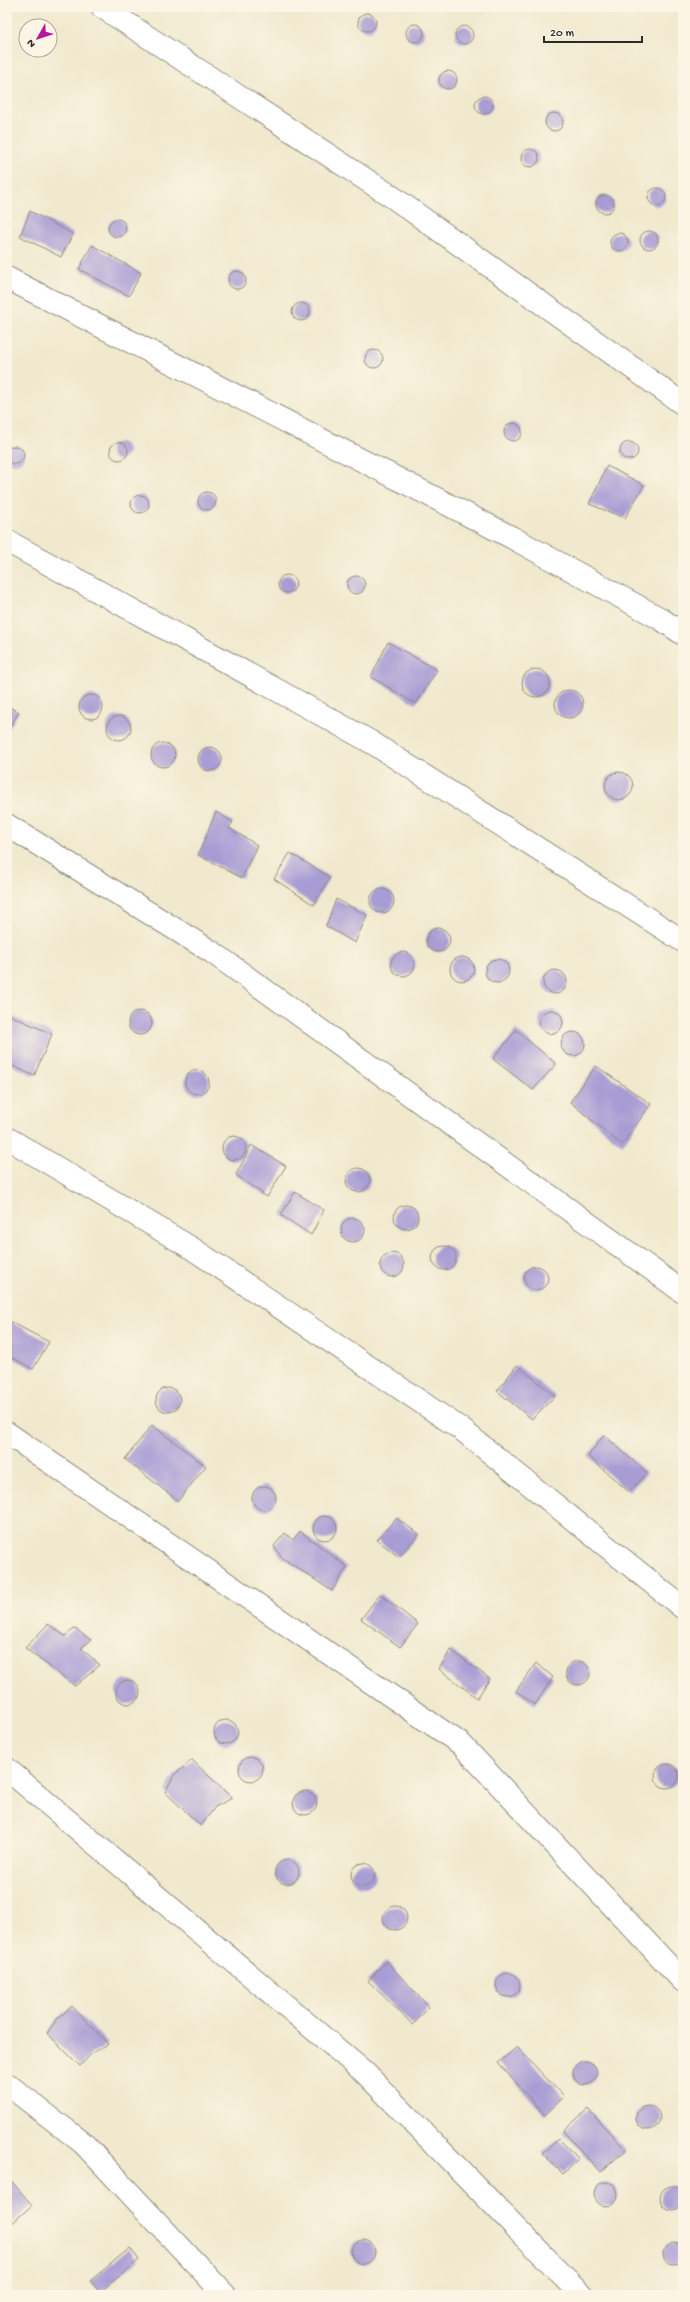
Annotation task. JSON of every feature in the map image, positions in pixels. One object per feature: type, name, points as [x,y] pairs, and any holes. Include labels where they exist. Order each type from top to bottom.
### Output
[{"type":"street","points":[[102,7],[394,198],[683,404]]},
{"type":"street","points":[[7,278],[511,537],[661,619],[683,634]]},
{"type":"street","points":[[7,541],[371,742],[683,940]]},
{"type":"street","points":[[7,825],[212,952],[683,1292]]},
{"type":"street","points":[[7,1138],[192,1249],[461,1429],[683,1608]]},
{"type":"street","points":[[7,1433],[461,1744],[683,1981]]},
{"type":"street","points":[[7,1769],[364,2072],[582,2295]]},
{"type":"street","points":[[7,2084],[83,2143],[224,2295]]},
{"type":"building","points":[[363,13],[371,13],[376,18],[374,29],[371,31],[363,31],[358,26],[358,18]]},
{"type":"building","points":[[411,24],[419,24],[424,29],[422,40],[419,42],[411,42],[406,37],[406,29]]},
{"type":"building","points":[[460,26],[468,26],[473,31],[471,42],[468,44],[460,44],[455,39],[455,31]]},
{"type":"building","points":[[444,71],[452,71],[457,76],[455,87],[452,89],[444,89],[439,84],[439,76]]},
{"type":"building","points":[[480,96],[488,96],[493,101],[491,112],[488,114],[480,114],[475,109],[475,101]]},
{"type":"building","points":[[550,113],[558,113],[563,118],[561,129],[558,131],[550,131],[545,126],[545,118]]},
{"type":"building","points":[[526,149],[534,149],[539,154],[537,165],[534,167],[526,167],[521,162],[521,154]]},
{"type":"building","points":[[653,188],[661,188],[666,193],[664,204],[661,206],[653,206],[648,201],[648,193]]},
{"type":"building","points":[[601,195],[609,195],[614,200],[612,211],[609,213],[601,213],[596,208],[596,200]]},
{"type":"building","points":[[30,211],[73,234],[61,257],[20,236]]},
{"type":"building","points":[[113,219],[121,219],[126,224],[124,235],[121,237],[113,237],[108,232],[108,224]]},
{"type":"building","points":[[645,231],[653,231],[658,236],[656,247],[653,249],[645,249],[640,244],[640,236]]},
{"type":"building","points":[[615,233],[623,233],[628,238],[626,249],[623,251],[615,251],[610,246],[610,238]]},
{"type":"building","points":[[92,245],[141,273],[129,296],[79,269]]},
{"type":"building","points":[[233,271],[241,271],[246,276],[244,287],[241,289],[233,289],[228,284],[228,276]]},
{"type":"building","points":[[297,303],[305,303],[310,308],[308,319],[305,321],[297,321],[292,316],[292,308]]},
{"type":"building","points":[[370,350],[378,350],[383,355],[381,366],[378,368],[370,368],[365,363],[365,355]]},
{"type":"building","points":[[509,423],[517,423],[522,428],[520,439],[517,441],[509,441],[504,436],[504,428]]},
{"type":"building","points":[[115,442],[123,442],[128,447],[126,458],[123,460],[115,460],[110,455],[110,447]]},
{"type":"building","points":[[625,442],[633,442],[638,447],[636,458],[633,460],[625,460],[620,455],[620,447]]},
{"type":"building","points":[[15,446],[21,449],[24,455],[21,461],[15,464],[9,461],[6,455],[9,449]]},
{"type":"building","points":[[607,466],[644,485],[625,518],[589,504]]},
{"type":"building","points":[[203,492],[211,492],[216,497],[214,508],[211,510],[203,510],[198,505],[198,497]]},
{"type":"building","points":[[136,495],[144,495],[149,500],[147,511],[144,513],[136,513],[131,508],[131,500]]},
{"type":"building","points":[[283,575],[291,575],[296,580],[294,591],[291,593],[283,593],[278,588],[278,580]]},
{"type":"building","points":[[352,576],[360,576],[365,581],[363,592],[360,594],[352,594],[347,589],[347,581]]},
{"type":"building","points":[[388,642],[437,670],[416,704],[371,677]]},
{"type":"building","points":[[536,669],[546,673],[550,683],[546,693],[536,697],[526,693],[522,683],[526,673]]},
{"type":"building","points":[[569,690],[579,694],[583,704],[579,714],[569,718],[559,714],[555,704],[559,694]]},
{"type":"building","points":[[91,695],[99,699],[103,707],[99,715],[91,719],[83,715],[79,707],[83,699]]},
{"type":"building","points":[[7,706],[19,712],[7,732]]},
{"type":"building","points":[[119,716],[127,720],[131,728],[127,736],[119,740],[111,736],[107,728],[111,720]]},
{"type":"building","points":[[163,743],[171,747],[175,755],[171,763],[163,767],[155,763],[151,755],[155,747]]},
{"type":"building","points":[[210,747],[218,751],[222,759],[218,767],[210,771],[202,767],[198,759],[202,751]]},
{"type":"building","points":[[619,772],[629,776],[633,786],[629,796],[619,800],[609,796],[605,786],[609,776]]},
{"type":"building","points":[[216,812],[233,822],[229,828],[257,845],[242,878],[198,855]]},
{"type":"building","points":[[290,853],[330,877],[314,905],[274,879]]},
{"type":"building","points":[[382,889],[390,893],[394,901],[390,909],[382,913],[374,909],[370,901],[374,893]]},
{"type":"building","points":[[336,899],[367,915],[355,943],[326,926]]},
{"type":"building","points":[[438,928],[446,932],[450,940],[446,948],[438,952],[430,948],[426,940],[430,932]]},
{"type":"building","points":[[403,952],[411,956],[415,964],[411,972],[403,976],[395,972],[391,964],[395,956]]},
{"type":"building","points":[[462,957],[470,961],[474,969],[470,977],[462,981],[454,977],[450,969],[454,961]]},
{"type":"building","points":[[497,959],[505,963],[509,971],[505,979],[497,983],[489,979],[485,971],[489,963]]},
{"type":"building","points":[[555,970],[563,974],[567,982],[563,990],[555,994],[547,990],[543,982],[547,974]]},
{"type":"building","points":[[551,1010],[559,1014],[563,1022],[559,1030],[551,1034],[543,1030],[539,1022],[543,1014]]},
{"type":"building","points":[[140,1011],[148,1015],[152,1023],[148,1031],[140,1035],[132,1031],[128,1023],[132,1015]]},
{"type":"building","points":[[7,1014],[52,1034],[34,1076],[7,1063]]},
{"type":"building","points":[[516,1030],[556,1064],[533,1090],[493,1059]]},
{"type":"building","points":[[573,1032],[581,1036],[585,1044],[581,1052],[573,1056],[565,1052],[561,1044],[565,1036]]},
{"type":"building","points":[[596,1066],[651,1104],[622,1145],[570,1102]]},
{"type":"building","points":[[197,1070],[205,1074],[209,1082],[205,1090],[197,1094],[189,1090],[185,1082],[189,1074]]},
{"type":"building","points":[[234,1136],[242,1140],[246,1148],[242,1156],[234,1160],[226,1156],[222,1148],[226,1140]]},
{"type":"building","points":[[251,1145],[286,1166],[267,1197],[236,1175]]},
{"type":"building","points":[[358,1168],[366,1172],[370,1180],[366,1188],[358,1192],[350,1188],[346,1180],[350,1172]]},
{"type":"building","points":[[295,1192],[324,1210],[311,1235],[281,1215]]},
{"type":"building","points":[[406,1205],[414,1209],[418,1217],[414,1225],[406,1229],[398,1225],[394,1217],[398,1209]]},
{"type":"building","points":[[353,1218],[361,1222],[365,1230],[361,1238],[353,1242],[345,1238],[341,1230],[345,1222]]},
{"type":"building","points":[[444,1246],[452,1250],[456,1258],[452,1266],[444,1270],[436,1266],[432,1258],[436,1250]]},
{"type":"building","points":[[392,1253],[400,1257],[404,1265],[400,1273],[392,1277],[384,1273],[380,1265],[384,1257]]},
{"type":"building","points":[[536,1266],[544,1270],[548,1278],[544,1286],[536,1290],[528,1286],[524,1278],[528,1270]]},
{"type":"building","points":[[7,1320],[49,1342],[33,1369],[7,1355]]},
{"type":"building","points":[[517,1365],[555,1396],[532,1419],[497,1391]]},
{"type":"building","points":[[168,1388],[176,1392],[180,1400],[176,1408],[168,1412],[160,1408],[156,1400],[160,1392]]},
{"type":"building","points":[[152,1425],[206,1466],[178,1501],[125,1459]]},
{"type":"building","points":[[604,1435],[647,1473],[629,1492],[588,1456]]},
{"type":"building","points":[[264,1486],[272,1490],[276,1498],[272,1506],[264,1510],[256,1506],[252,1498],[256,1490]]},
{"type":"building","points":[[325,1516],[333,1520],[337,1528],[333,1536],[325,1540],[317,1536],[313,1528],[317,1520]]},
{"type":"building","points":[[396,1518],[419,1534],[399,1557],[377,1540]]},
{"type":"building","points":[[300,1531],[347,1567],[332,1591],[281,1557],[274,1546],[285,1533],[293,1540]]},
{"type":"building","points":[[380,1594],[418,1624],[400,1647],[361,1619]]},
{"type":"building","points":[[48,1624],[65,1636],[74,1628],[91,1640],[81,1648],[100,1665],[75,1686],[25,1648]]},
{"type":"building","points":[[451,1650],[490,1679],[477,1698],[439,1669]]},
{"type":"building","points":[[578,1661],[586,1665],[590,1673],[586,1681],[578,1685],[570,1681],[566,1673],[570,1665]]},
{"type":"building","points":[[536,1663],[553,1677],[535,1705],[516,1691]]},
{"type":"building","points":[[128,1680],[136,1684],[140,1692],[136,1700],[128,1704],[120,1700],[116,1692],[120,1684]]},
{"type":"building","points":[[226,1720],[234,1724],[238,1732],[234,1740],[226,1744],[218,1740],[214,1732],[218,1724]]},
{"type":"building","points":[[251,1757],[259,1761],[263,1769],[259,1777],[251,1781],[243,1777],[239,1769],[243,1761]]},
{"type":"building","points":[[192,1760],[232,1798],[215,1807],[201,1826],[165,1792],[174,1775]]},
{"type":"building","points":[[667,1764],[675,1768],[679,1776],[675,1784],[667,1788],[659,1784],[655,1776],[659,1768]]},
{"type":"building","points":[[305,1791],[313,1795],[317,1803],[313,1811],[305,1815],[297,1811],[293,1803],[297,1795]]},
{"type":"building","points":[[287,1860],[295,1864],[299,1872],[295,1880],[287,1884],[279,1880],[275,1872],[279,1864]]},
{"type":"building","points":[[363,1863],[371,1867],[375,1875],[371,1883],[363,1887],[355,1883],[351,1875],[355,1867]]},
{"type":"building","points":[[395,1906],[403,1910],[407,1918],[403,1926],[395,1930],[387,1926],[383,1918],[387,1910]]},
{"type":"building","points":[[386,1961],[429,2007],[413,2025],[368,1981]]},
{"type":"building","points":[[508,1973],[516,1977],[520,1985],[516,1993],[508,1997],[500,1993],[496,1985],[500,1977]]},
{"type":"building","points":[[72,2006],[108,2044],[92,2053],[80,2066],[47,2033],[58,2018]]},
{"type":"building","points":[[517,2047],[564,2097],[545,2115],[498,2063]]},
{"type":"building","points":[[585,2061],[593,2065],[597,2073],[593,2081],[585,2085],[577,2081],[573,2073],[577,2065]]},
{"type":"building","points":[[648,2106],[656,2110],[660,2118],[656,2126],[648,2130],[640,2126],[636,2118],[640,2110]]},
{"type":"building","points":[[588,2109],[626,2150],[600,2172],[563,2131]]},
{"type":"building","points":[[559,2139],[579,2159],[563,2174],[542,2153]]},
{"type":"building","points":[[7,2176],[32,2205],[8,2227],[7,2225]]},
{"type":"building","points":[[606,2182],[614,2186],[618,2194],[614,2202],[606,2206],[598,2202],[594,2194],[598,2186]]},
{"type":"building","points":[[672,2186],[680,2190],[684,2198],[680,2206],[672,2210],[664,2206],[660,2198],[664,2190]]},
{"type":"building","points":[[363,2240],[371,2244],[375,2252],[371,2260],[363,2264],[355,2260],[351,2252],[355,2244]]},
{"type":"building","points":[[674,2243],[682,2246],[685,2254],[682,2262],[674,2265],[666,2262],[663,2254],[666,2246]]},
{"type":"building","points":[[130,2248],[139,2260],[100,2292],[90,2281]]}]
